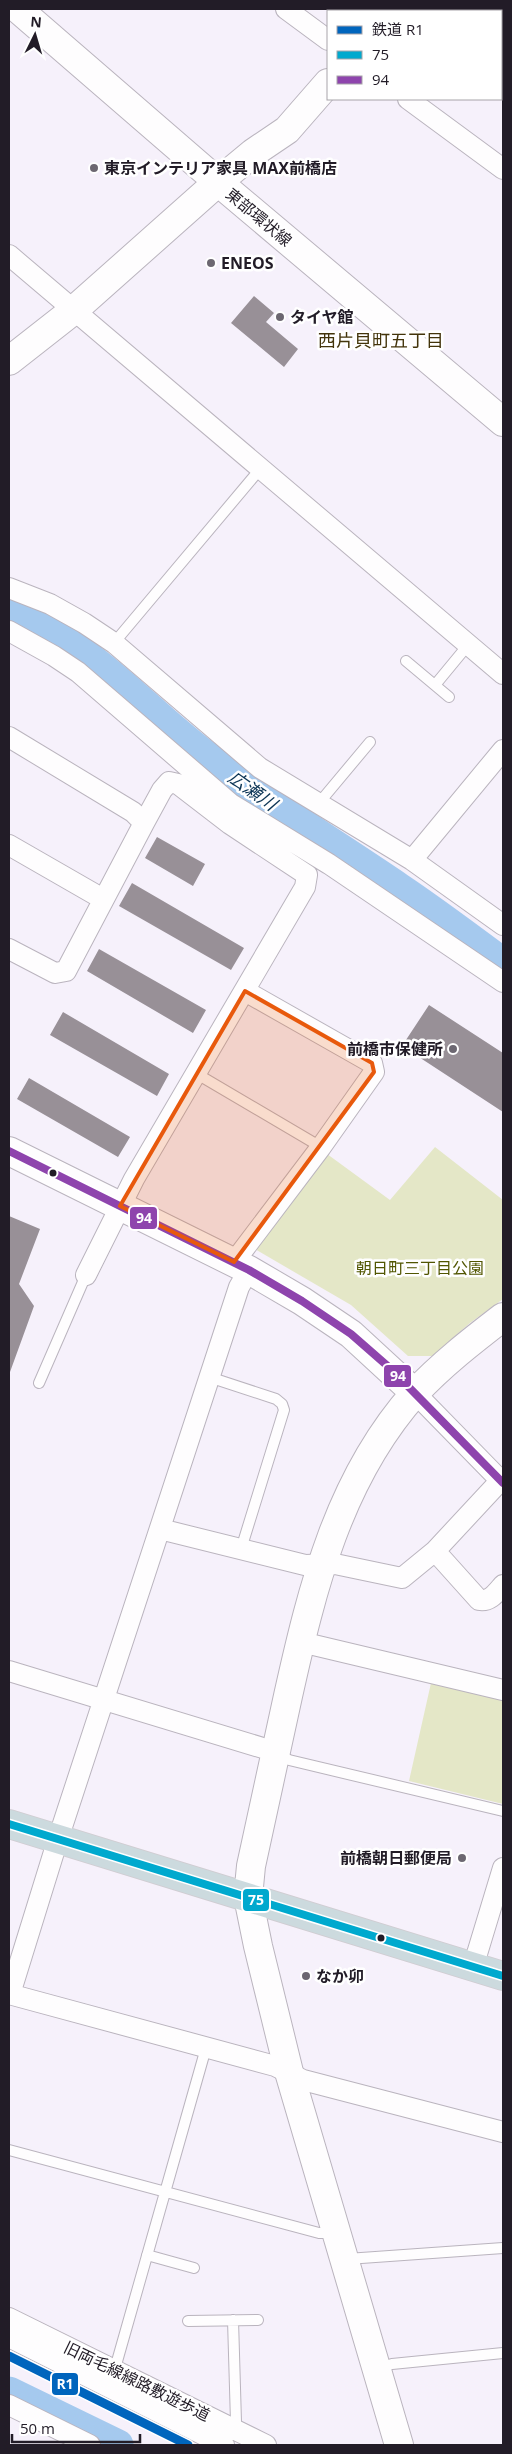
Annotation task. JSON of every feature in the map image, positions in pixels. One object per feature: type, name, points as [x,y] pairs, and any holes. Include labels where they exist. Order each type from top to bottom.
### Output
[{"type":"highway","points":[[9,1824],[503,1976]]},
{"type":"street","name":"東部環状線","points":[[18,9],[218,182],[503,422]]},
{"type":"street","points":[[286,9],[327,39]]},
{"type":"street","points":[[9,361],[74,310],[218,182],[253,153],[287,130],[327,84]]},
{"type":"street","points":[[409,100],[503,169]]},
{"type":"street","points":[[9,255],[503,674]]},
{"type":"street","points":[[9,588],[50,604],[114,643],[253,762],[283,783],[412,860],[503,925]]},
{"type":"street","points":[[9,631],[78,672],[231,804],[321,859],[503,982]]},
{"type":"street","points":[[9,737],[133,812],[144,823]]},
{"type":"street","points":[[412,860],[503,750]]},
{"type":"street","points":[[9,949],[55,973],[66,971],[144,823],[162,790],[169,782],[184,788],[230,824],[305,873],[308,879],[120,1206],[86,1275]]},
{"type":"street","points":[[9,845],[103,899]]},
{"type":"street","points":[[245,991],[372,1062],[374,1072],[241,1266],[239,1286],[58,1839],[9,1995],[275,2066],[303,2080],[503,2132]]},
{"type":"street","points":[[9,1151],[241,1266],[302,1301],[351,1334],[415,1393],[502,1482],[435,1551],[402,1578],[335,1564],[305,1565],[160,1529]]},
{"type":"street","points":[[399,2445],[346,2259],[289,2072],[258,1946],[248,1896],[251,1866],[301,1642],[322,1564],[340,1512],[363,1468],[393,1421],[415,1393],[467,1345],[503,1317]]},
{"type":"street","points":[[435,1551],[479,1600],[485,1602],[503,1585]]},
{"type":"street","points":[[301,1642],[503,1690]]},
{"type":"street","points":[[9,1671],[276,1752]]},
{"type":"street","points":[[473,1967],[503,1868]]},
{"type":"street","name":"旧両毛線線路敷遊歩道","points":[[9,2318],[111,2378]]},
{"type":"street","points":[[9,2337],[111,2378],[229,2440],[266,2445]]},
{"type":"street","points":[[9,2405],[90,2445]]},
{"type":"lane","points":[[114,643],[261,468]]},
{"type":"lane","points":[[435,685],[468,645]]},
{"type":"lane","points":[[406,661],[449,697]]},
{"type":"lane","points":[[319,803],[370,742]]},
{"type":"lane","points":[[197,1074],[321,1147]]},
{"type":"lane","points":[[39,1383],[86,1275]]},
{"type":"lane","points":[[209,1377],[276,1400],[282,1404],[284,1410],[241,1549]]},
{"type":"lane","points":[[276,1752],[289,1760],[503,1811]]},
{"type":"lane","points":[[111,2378],[206,2048]]},
{"type":"lane","points":[[9,2150],[319,2233],[337,2232]]},
{"type":"lane","points":[[346,2259],[503,2248]]},
{"type":"lane","points":[[147,2255],[194,2268]]},
{"type":"lane","points":[[229,2440],[233,2320]]},
{"type":"lane","points":[[188,2321],[258,2320]]},
{"type":"lane","points":[[378,2368],[392,2364],[503,2354]]},
{"type":"highlighted area","points":[[245,991],[372,1063],[374,1072],[234,1262],[120,1206]]},
{"type":"green space","name":"朝日町三丁目公園","points":[[435,1147],[503,1200],[503,1299],[470,1323],[432,1356],[408,1356],[351,1305],[253,1248],[323,1151],[390,1200]]},
{"type":"green space","points":[[431,1683],[503,1700],[503,1804],[409,1781]]},
{"type":"building","points":[[254,296],[274,313],[266,322],[298,349],[284,367],[231,323]]},
{"type":"building","points":[[157,837],[205,864],[193,886],[145,858]]},
{"type":"building","points":[[132,883],[244,948],[231,970],[119,906]]},
{"type":"building","points":[[99,949],[206,1010],[193,1033],[87,971]]},
{"type":"building","name":"前橋市保健所","points":[[429,1005],[503,1053],[503,1112],[402,1046]]},
{"type":"building","points":[[63,1012],[169,1074],[157,1096],[50,1035]]},
{"type":"building","points":[[29,1078],[130,1137],[118,1157],[17,1099]]},
{"type":"building","points":[[9,1216],[40,1229],[19,1284],[34,1306],[10,1372]]},
{"type":"waterway","name":"広瀬川","points":[[9,613],[37,625],[89,657],[206,756],[277,807],[412,897],[503,963]]},
{"type":"waterway","points":[[9,2392],[118,2445]]},
{"type":"rail line","name":"R1","points":[[9,2356],[188,2445]]},
{"type":"transit line","name":"94","points":[[9,1151],[249,1270],[302,1301],[351,1334],[391,1369],[503,1483]]},
{"type":"transit line","name":"75","points":[[9,1824],[503,1976]]},
{"type":"place","name":"東京インテリア家具 MAX前橋店","points":[[94,168]]},
{"type":"place","name":"ENEOS","points":[[211,263]]},
{"type":"place","name":"タイヤ館","points":[[280,317]]},
{"type":"place","name":"前橋市保健所","points":[[453,1049]]},
{"type":"place","name":"前橋朝日郵便局","points":[[462,1858]]},
{"type":"place","name":"なか卯","points":[[306,1976]]},
{"type":"district","name":"西片貝町五丁目","points":[[381,340]]}]
